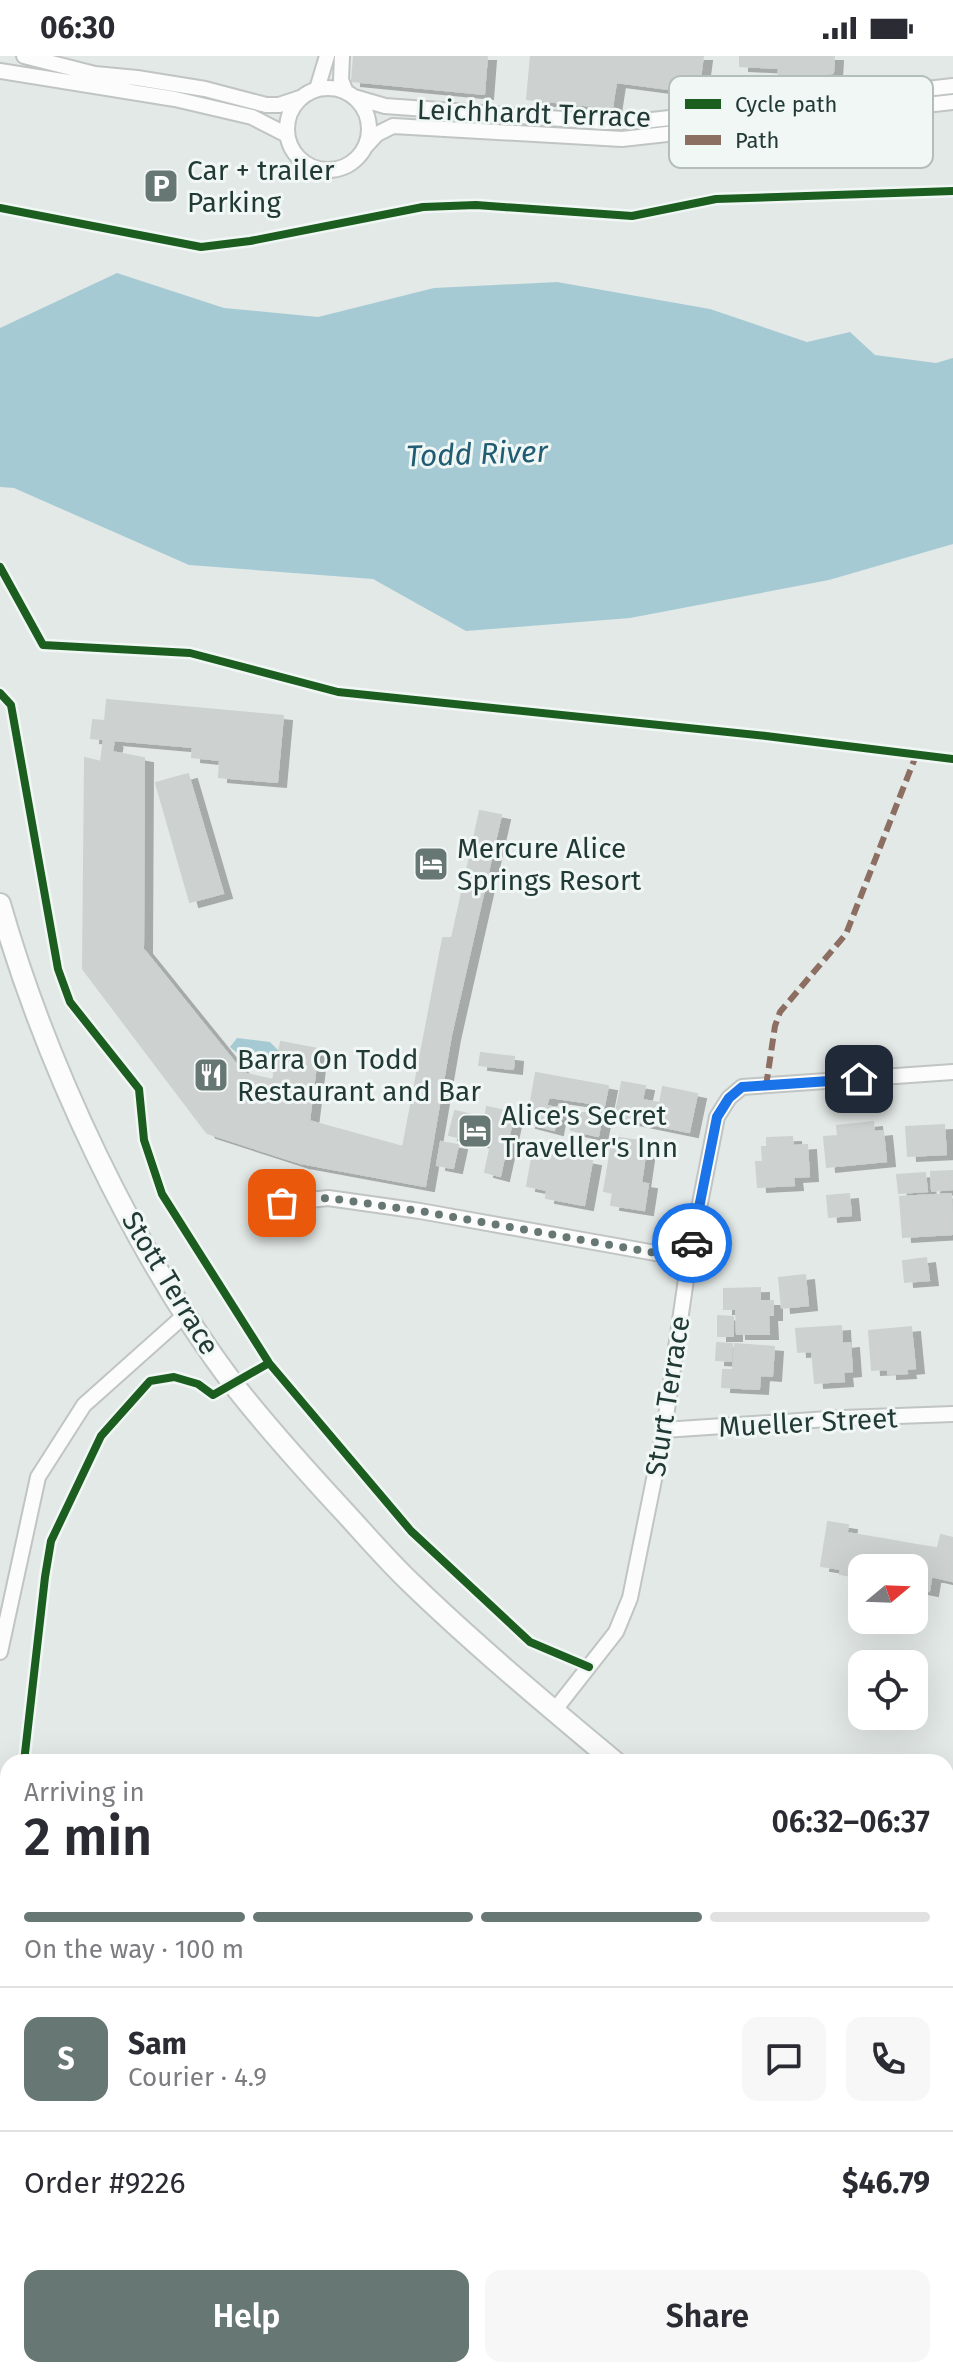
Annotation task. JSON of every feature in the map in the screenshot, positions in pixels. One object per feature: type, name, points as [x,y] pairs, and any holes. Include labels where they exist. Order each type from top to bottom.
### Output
[{"type":"main road","name":"Stott Terrace","points":[[0,904],[29,994],[97,1155],[186,1314],[233,1383],[287,1451],[409,1581],[605,1754]]},
{"type":"street","points":[[24,56],[95,74],[205,89],[266,105],[279,105],[317,89],[336,88],[350,94]]},
{"type":"street","points":[[317,89],[327,56]]},
{"type":"street","points":[[300,98],[289,115],[287,135],[297,156],[317,168],[340,168],[359,156],[365,147],[369,126],[361,105],[341,80],[342,56]]},
{"type":"street","points":[[0,71],[175,99],[252,117],[287,135]]},
{"type":"street","name":"Leichhardt Terrace","points":[[933,88],[953,86]]},
{"type":"street","name":"Leichhardt Terrace","points":[[350,94],[385,106],[624,121],[669,116]]},
{"type":"street","name":"Leichhardt Terrace","points":[[933,104],[953,102]]},
{"type":"street","name":"Leichhardt Terrace","points":[[365,147],[377,134],[393,126],[622,139],[669,134]]},
{"type":"street","name":"Sturt Terrace","points":[[554,1711],[616,1632],[630,1598],[664,1430],[689,1259],[717,1117],[729,1098],[742,1087],[953,1072]]},
{"type":"street","points":[[282,1203],[328,1198],[420,1211],[689,1259]]},
{"type":"street","points":[[0,1652],[38,1477],[84,1405],[186,1314]]},
{"type":"street","name":"Mueller Street","points":[[664,1430],[953,1414]]},
{"type":"water","name":"Todd River","points":[[117,273],[224,308],[318,317],[434,288],[557,282],[710,309],[807,342],[850,332],[875,355],[936,363],[953,358],[953,544],[829,580],[630,618],[466,631],[373,579],[189,565],[14,488],[0,487],[0,328]]},
{"type":"water","points":[[237,1038],[270,1042],[279,1051],[275,1073],[254,1067],[230,1047]]},
{"type":"building","points":[[354,56],[487,56],[484,94],[352,81]]},
{"type":"building","points":[[531,56],[703,56],[700,76],[669,76],[669,89],[616,82],[612,108],[527,99]]},
{"type":"building","points":[[740,56],[834,56],[833,73],[815,76],[778,76],[779,68],[740,66]]},
{"type":"building","points":[[107,700],[283,716],[277,782],[219,777],[220,760],[192,757],[193,747],[91,738],[93,720],[105,721]]},
{"type":"building","points":[[104,739],[114,740],[112,752],[144,758],[143,949],[243,1073],[273,1080],[281,1042],[318,1049],[300,1163],[207,1133],[83,969],[85,758],[101,762]]},
{"type":"building","points":[[188,774],[223,893],[190,902],[156,783]]},
{"type":"building","points":[[480,811],[501,815],[451,1035],[425,1186],[300,1163],[309,1121],[403,1147],[443,938],[452,938]]},
{"type":"building","points":[[481,1053],[514,1057],[513,1069],[479,1065]]},
{"type":"building","points":[[536,1073],[608,1086],[598,1136],[571,1130],[574,1113],[590,1113],[591,1103],[549,1097],[546,1106],[558,1108],[554,1130],[527,1123]]},
{"type":"building","points":[[622,1082],[645,1086],[642,1100],[660,1103],[663,1087],[697,1094],[689,1132],[615,1117]]},
{"type":"building","points":[[487,1107],[514,1113],[500,1176],[485,1172],[491,1145],[449,1135],[455,1111],[485,1118]]},
{"type":"building","points":[[873,1122],[874,1132],[883,1131],[886,1161],[827,1167],[824,1137],[838,1136],[837,1126]]},
{"type":"building","points":[[944,1125],[946,1154],[908,1156],[906,1127]]},
{"type":"building","points":[[613,1137],[647,1142],[641,1183],[648,1184],[644,1210],[611,1205],[613,1193],[604,1191]]},
{"type":"building","points":[[792,1137],[793,1146],[807,1145],[809,1176],[793,1177],[794,1185],[758,1187],[756,1162],[763,1162],[762,1147],[767,1147],[767,1138]]},
{"type":"building","points":[[441,1142],[458,1145],[453,1168],[437,1165]]},
{"type":"building","points":[[549,1153],[592,1161],[584,1205],[546,1198],[547,1190],[527,1186],[532,1158],[547,1161]]},
{"type":"building","points":[[953,1171],[953,1189],[932,1191],[931,1172]]},
{"type":"building","points":[[925,1173],[927,1191],[899,1193],[897,1175]]},
{"type":"building","points":[[849,1194],[851,1215],[829,1217],[827,1196]]},
{"type":"building","points":[[951,1194],[953,1234],[903,1237],[900,1197]]},
{"type":"building","points":[[926,1258],[929,1280],[905,1282],[903,1261]]},
{"type":"building","points":[[805,1275],[808,1305],[782,1308],[779,1278]]},
{"type":"building","points":[[760,1288],[760,1301],[773,1301],[773,1315],[768,1315],[769,1334],[737,1334],[736,1309],[724,1309],[724,1289]]},
{"type":"building","points":[[718,1316],[733,1317],[733,1336],[718,1336]]},
{"type":"building","points":[[841,1326],[842,1344],[850,1343],[852,1371],[843,1372],[844,1381],[815,1383],[812,1351],[798,1352],[796,1329]]},
{"type":"building","points":[[911,1327],[915,1368],[906,1369],[907,1373],[888,1374],[888,1369],[872,1370],[869,1331]]},
{"type":"building","points":[[717,1343],[732,1344],[731,1361],[716,1360]]},
{"type":"building","points":[[735,1344],[774,1347],[772,1376],[760,1375],[759,1389],[722,1387],[723,1370],[733,1370]]},
{"type":"building","points":[[828,1522],[848,1525],[841,1569],[821,1566]]},
{"type":"building","points":[[847,1533],[883,1539],[880,1554],[848,1554],[848,1575],[840,1574]]},
{"type":"building","points":[[941,1535],[953,1538],[952,1581],[931,1576]]},
{"type":"building","points":[[883,1539],[917,1545],[915,1554],[880,1554]]},
{"type":"building","points":[[917,1545],[936,1548],[929,1591],[928,1554],[915,1554]]},
{"type":"marked path","points":[[766,1086],[780,1012],[846,934],[917,753]]},
{"type":"cycle path","points":[[0,208],[201,247],[250,241],[423,207],[476,205],[632,216],[716,199],[953,191]]},
{"type":"cycle path","points":[[0,567],[43,645],[190,653],[338,692],[766,736],[953,759]]},
{"type":"cycle path","points":[[0,693],[11,705],[58,969],[70,1002],[139,1089],[144,1140],[162,1194],[269,1363],[411,1531],[530,1642],[589,1667]]},
{"type":"cycle path","points":[[25,1754],[51,1541],[101,1436],[150,1381],[174,1377],[198,1384],[213,1395],[269,1363]]},
{"type":"way so far","points":[[282,1203],[328,1198],[420,1211],[689,1259],[692,1243]]},
{"type":"place","name":"Car + trailer Parking","points":[[161,186]]},
{"type":"place","name":"Mercure Alice Springs Resort","points":[[431,864]]},
{"type":"place","name":"Barra On Todd Restaurant and Bar","points":[[211,1075]]},
{"type":"place","name":"Alice's Secret Traveller's Inn","points":[[475,1131]]},
{"type":"route","points":[[692,1243],[717,1117],[729,1098],[742,1087],[859,1079]]}]
